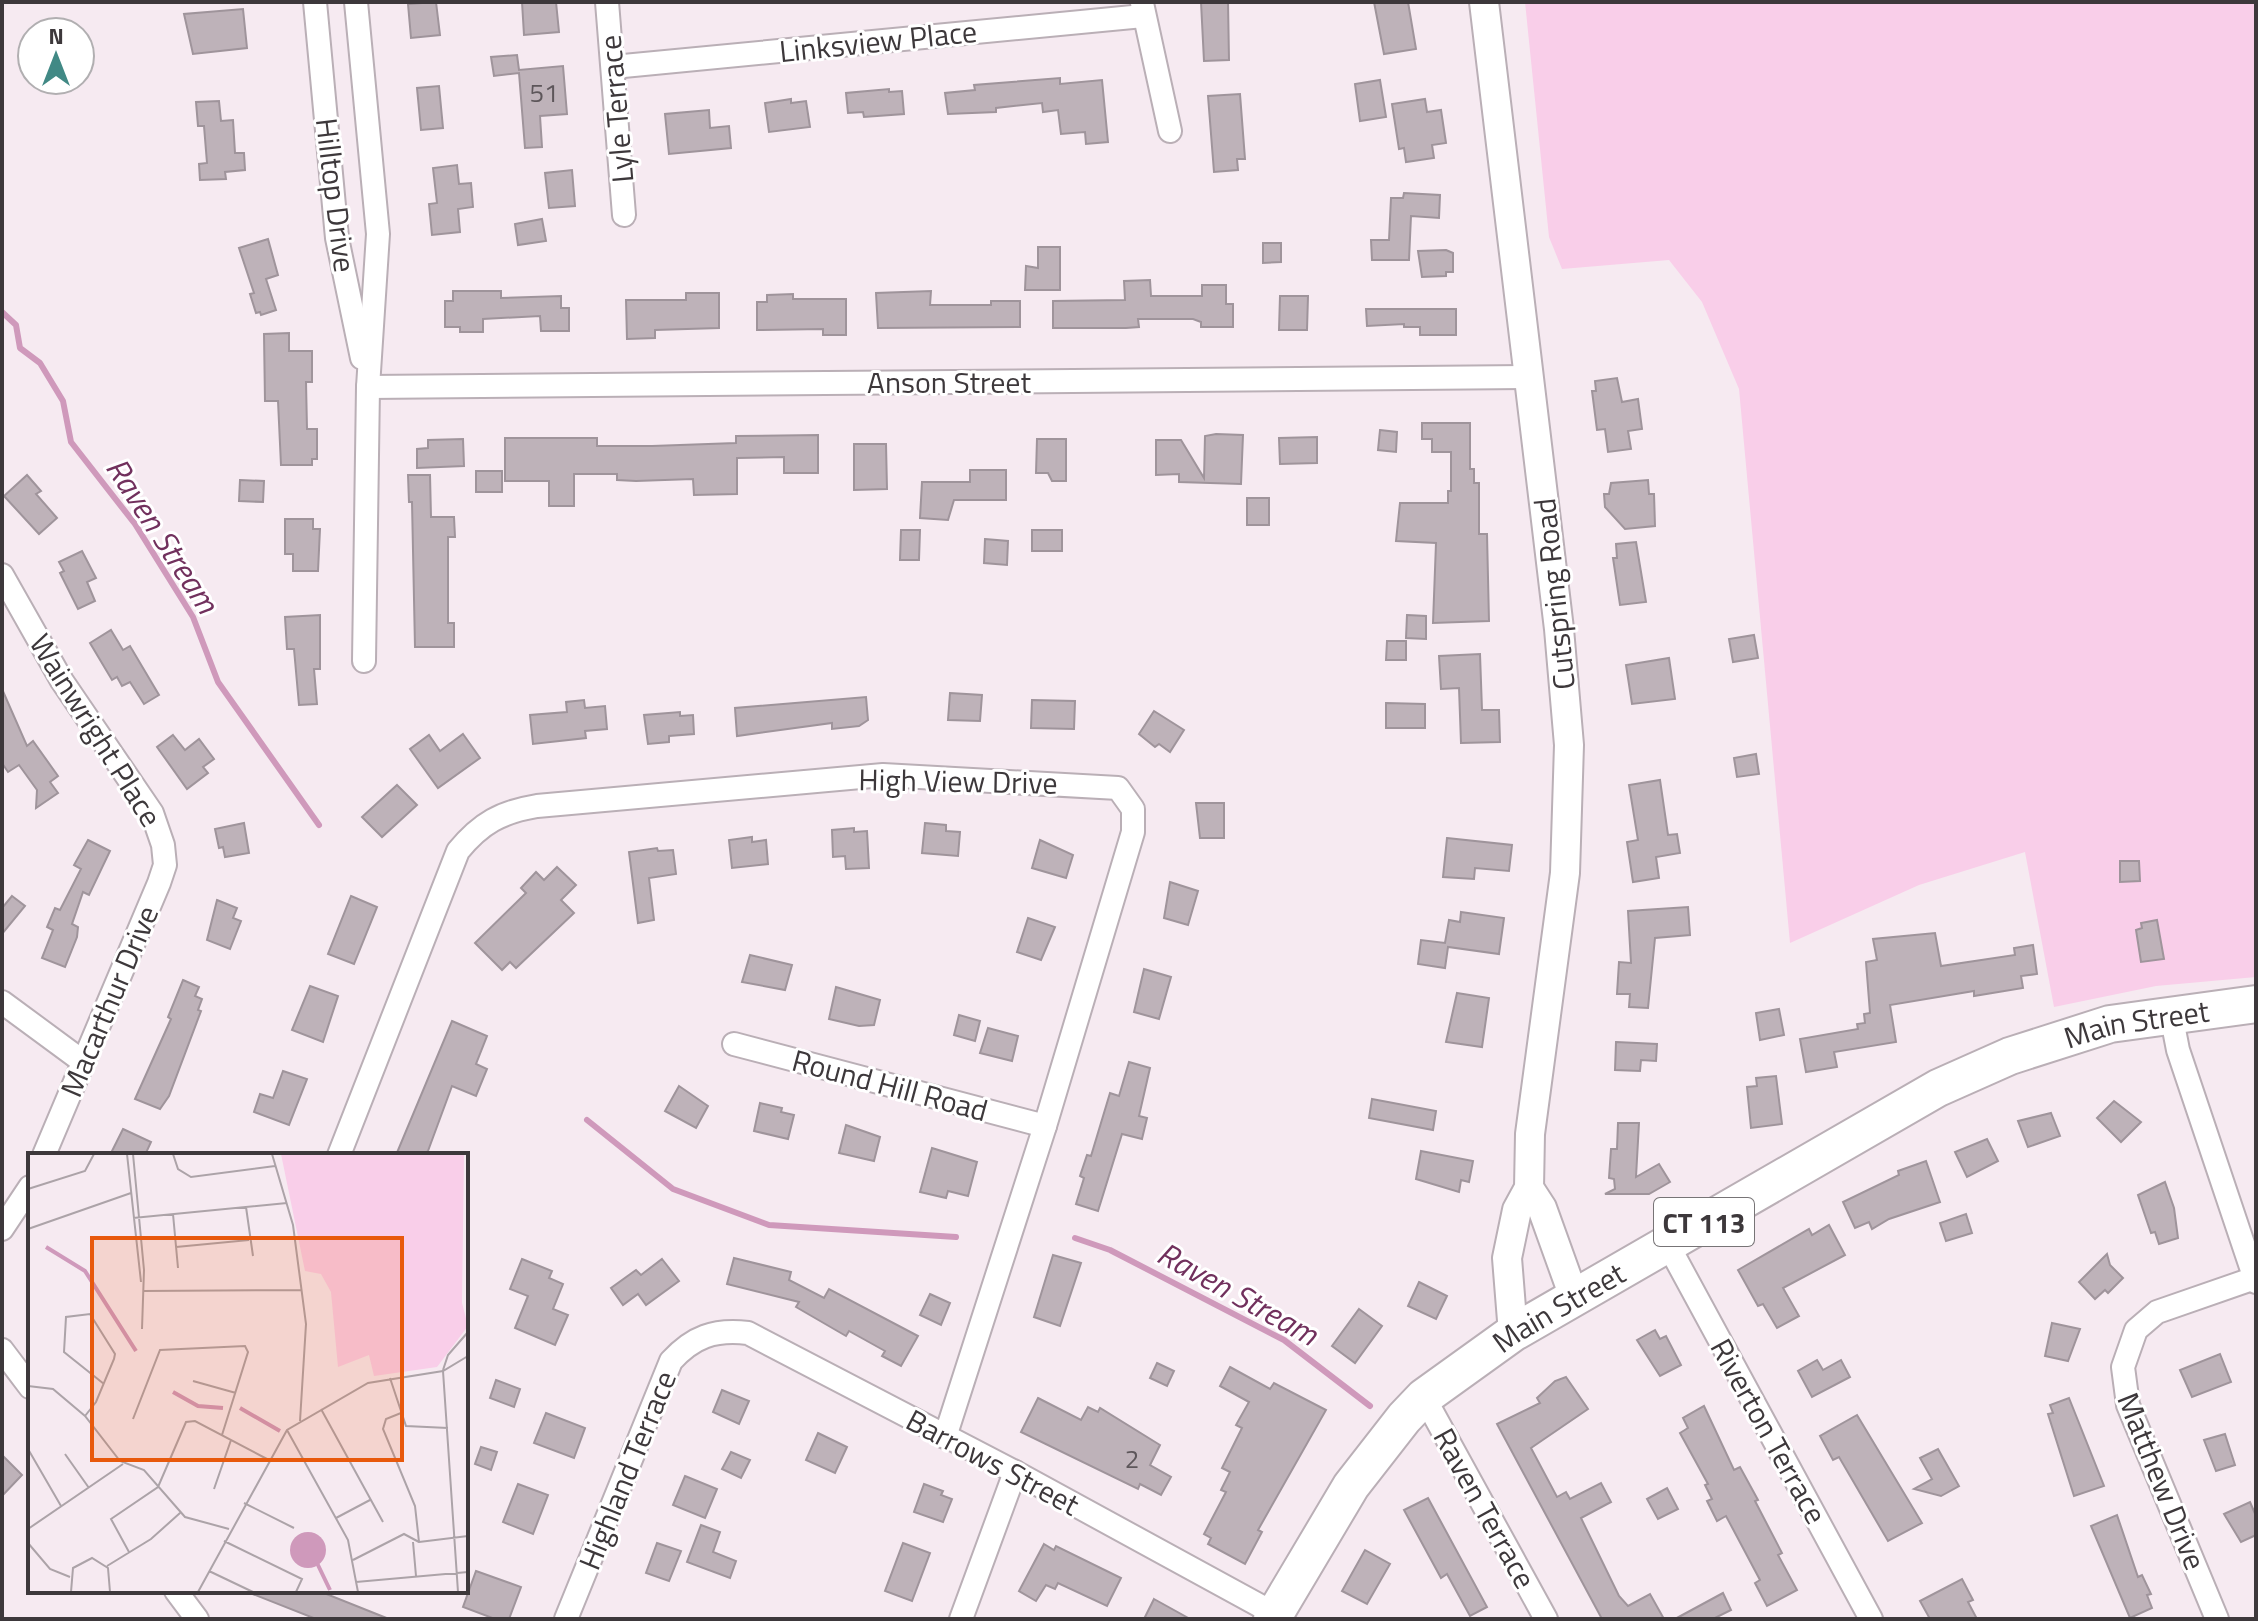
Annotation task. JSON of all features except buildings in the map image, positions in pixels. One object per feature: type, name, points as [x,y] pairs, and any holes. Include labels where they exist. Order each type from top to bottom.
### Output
[{"type":"main road","name":"Main Street","points":[[1273,1616],[1351,1486],[1394,1430],[1424,1397],[1513,1333],[1938,1088],[2055,1040],[2110,1024],[2256,1004]]},
{"type":"street","name":"Hilltop Drive","points":[[315,2],[337,238],[368,387]]},
{"type":"street","name":"Hilltop Drive","points":[[356,2],[378,234],[368,387],[364,661]]},
{"type":"street","name":"Lyle Terrace","points":[[607,2],[624,215]]},
{"type":"street","name":"Cutspring Road","points":[[1484,2],[1530,377],[1569,745],[1565,873],[1530,1134],[1529,1188],[1517,1210],[1507,1258],[1513,1333]]},
{"type":"street","name":"Linksview Place","points":[[613,67],[1142,9]]},
{"type":"street","points":[[1142,9],[1170,131]]},
{"type":"street","name":"Anson Street","points":[[368,387],[1530,377]]},
{"type":"street","name":"Wainwright Place","points":[[2,575],[62,681],[152,813],[163,845]]},
{"type":"street","name":"High View Drive","points":[[340,1153],[458,851],[475,831],[492,818],[537,806],[883,775],[1118,788],[1130,801],[1133,832],[1045,1126],[945,1437]]},
{"type":"street","name":"Macarthur Drive","points":[[45,1153],[159,883],[165,865],[163,845]]},
{"type":"street","points":[[2,1002],[82,1061]]},
{"type":"street","points":[[2171,1014],[2178,1050],[2255,1280]]},
{"type":"street","name":"Round Hill Road","points":[[734,1044],[1045,1126]]},
{"type":"street","name":"Cutspring Road","points":[[1529,1188],[1551,1230],[1574,1297]]},
{"type":"street","points":[[2,1229],[28,1190]]},
{"type":"street","name":"Riverton Terrace","points":[[1667,1243],[1871,1619]]},
{"type":"street","name":"Matthew Drive","points":[[2217,1619],[2128,1405],[2123,1367],[2136,1330],[2157,1312],[2255,1280]]},
{"type":"street","name":"Barrows Street","points":[[705,1335],[727,1331],[748,1333],[1015,1472],[1273,1616]]},
{"type":"street","name":"Highland Terrace","points":[[566,1619],[671,1361],[686,1345],[705,1335]]},
{"type":"street","points":[[2,1350],[28,1384]]},
{"type":"street","name":"Raven Terrace","points":[[1424,1397],[1546,1619]]},
{"type":"street","points":[[961,1619],[1015,1472]]},
{"type":"street","points":[[178,1593],[197,1619]]},
{"type":"shaded area","points":[[1525,2],[2256,2],[2256,977],[2156,986],[2054,1007],[2025,852],[1919,885],[1790,943],[1739,389],[1702,302],[1669,260],[1562,269],[1549,237]]},
{"type":"waterway","name":"Raven Stream","points":[[2,312],[16,325],[20,348],[40,363],[63,401],[71,442],[135,524],[193,617],[218,682],[319,825]]},
{"type":"waterway","name":"Raven Stream","points":[[587,1120],[673,1189],[769,1225],[956,1237]]},
{"type":"waterway","name":"Raven Stream","points":[[1075,1238],[1110,1250],[1284,1340],[1370,1406]]}]
